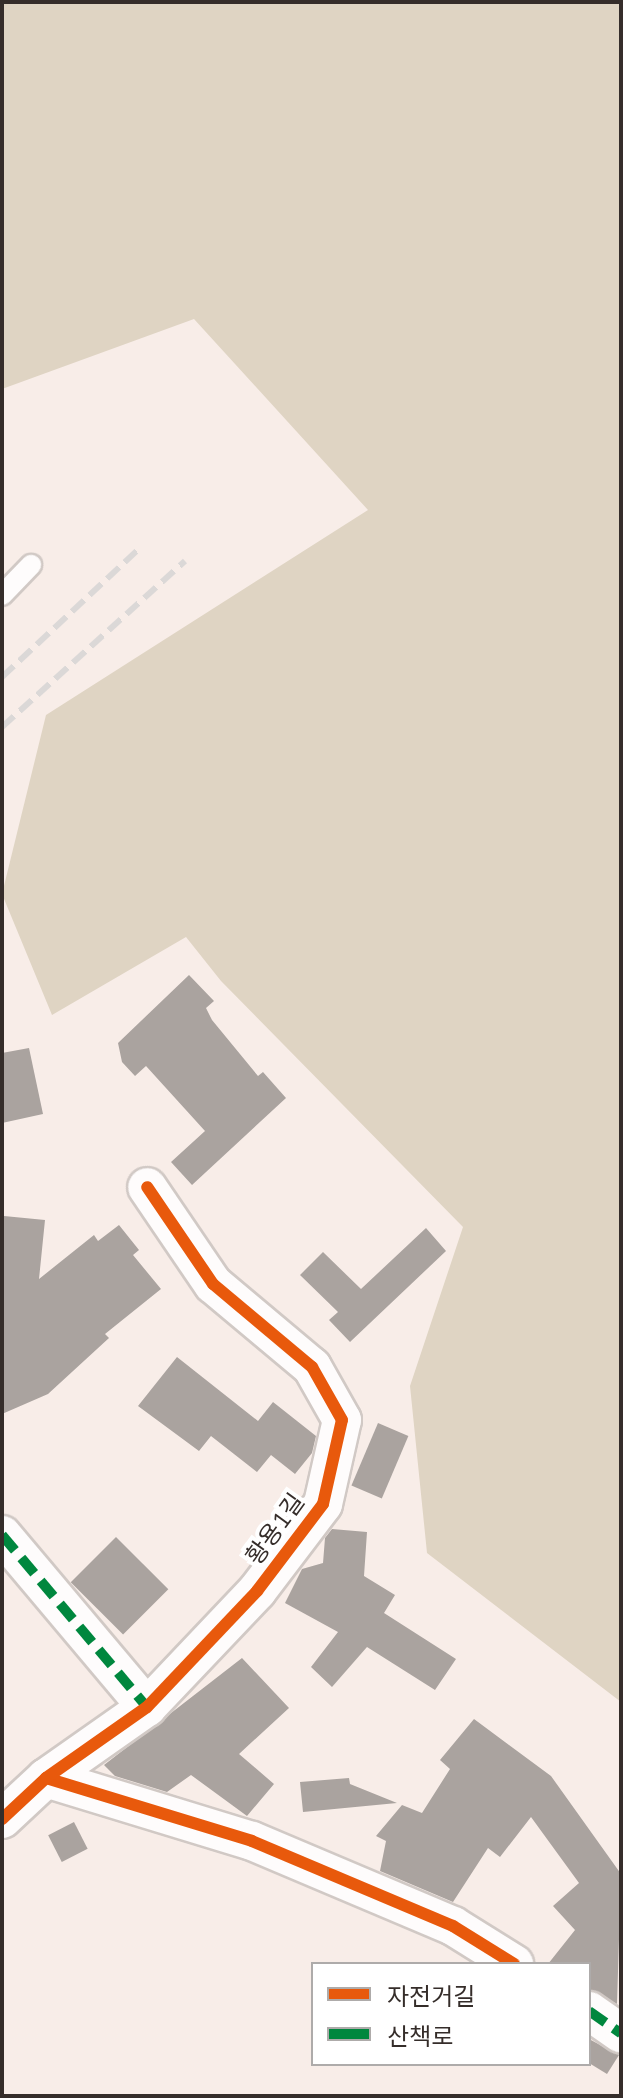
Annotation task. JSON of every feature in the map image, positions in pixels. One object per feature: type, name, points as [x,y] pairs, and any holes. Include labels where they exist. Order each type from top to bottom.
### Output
[{"type":"street","name":"황용1길","points":[[2,1819],[46,1778],[147,1707],[257,1591],[323,1504],[342,1420],[312,1367],[213,1284],[147,1187]]},
{"type":"street","points":[[2,1535],[147,1707]]},
{"type":"street","points":[[46,1778],[252,1841],[453,1926],[511,1962]]},
{"type":"street","points":[[591,2012],[621,2033]]},
{"type":"lane","points":[[2,595],[31,565]]},
{"type":"shaded area","points":[[2,2],[621,2],[621,1702],[427,1553],[410,1386],[463,1227],[221,981],[186,937],[52,1015],[2,894],[46,715],[368,510],[194,319],[2,389]]},
{"type":"building","points":[[189,975],[214,1001],[206,1008],[212,1020],[258,1076],[263,1072],[286,1098],[192,1185],[171,1162],[205,1131],[146,1066],[135,1076],[122,1062],[118,1043]]},
{"type":"building","points":[[29,1048],[43,1114],[2,1123],[2,1053]]},
{"type":"building","points":[[4,1216],[45,1220],[39,1279],[94,1235],[98,1241],[119,1225],[139,1250],[133,1255],[161,1289],[105,1334],[109,1338],[48,1394],[2,1414]]},
{"type":"building","points":[[426,1228],[446,1251],[350,1342],[329,1320],[338,1312],[300,1275],[323,1252],[361,1289]]},
{"type":"building","points":[[177,1357],[258,1421],[273,1402],[316,1436],[312,1453],[295,1474],[271,1455],[257,1472],[211,1436],[199,1451],[138,1406]]},
{"type":"building","points":[[378,1423],[408,1436],[382,1498],[351,1486]]},
{"type":"building","points":[[332,1529],[367,1532],[364,1576],[395,1595],[384,1613],[456,1659],[435,1690],[367,1647],[332,1687],[311,1667],[338,1632],[285,1603],[302,1569],[323,1563],[325,1538]]},
{"type":"building","points":[[116,1537],[168,1589],[123,1635],[71,1582]]},
{"type":"building","points":[[242,1658],[289,1708],[239,1754],[274,1784],[247,1816],[191,1775],[167,1792],[115,1776],[104,1765]]},
{"type":"building","points":[[474,1719],[551,1776],[621,1874],[617,2004],[591,1990],[591,1962],[550,1962],[575,1930],[553,1906],[579,1883],[531,1817],[500,1857],[488,1848],[453,1902],[380,1871],[386,1841],[376,1836],[402,1805],[422,1813],[450,1769],[440,1760]]},
{"type":"building","points":[[349,1778],[350,1784],[397,1803],[303,1812],[300,1782]]},
{"type":"building","points":[[74,1822],[88,1849],[62,1862],[48,1835]]},
{"type":"building","points":[[591,2040],[619,2055],[607,2074],[591,2064]]},
{"type":"railway","points":[[2,677],[141,547]]},
{"type":"railway","points":[[2,727],[185,561]]},
{"type":"marked path","points":[[2,1535],[147,1707]]},
{"type":"marked path","points":[[591,2012],[621,2033]]},
{"type":"cycle path","points":[[2,1819],[46,1778],[147,1707],[257,1591],[323,1504],[342,1420],[312,1367],[213,1284],[147,1187]]},
{"type":"cycle path","points":[[46,1778],[252,1841],[453,1926],[511,1962]]}]
